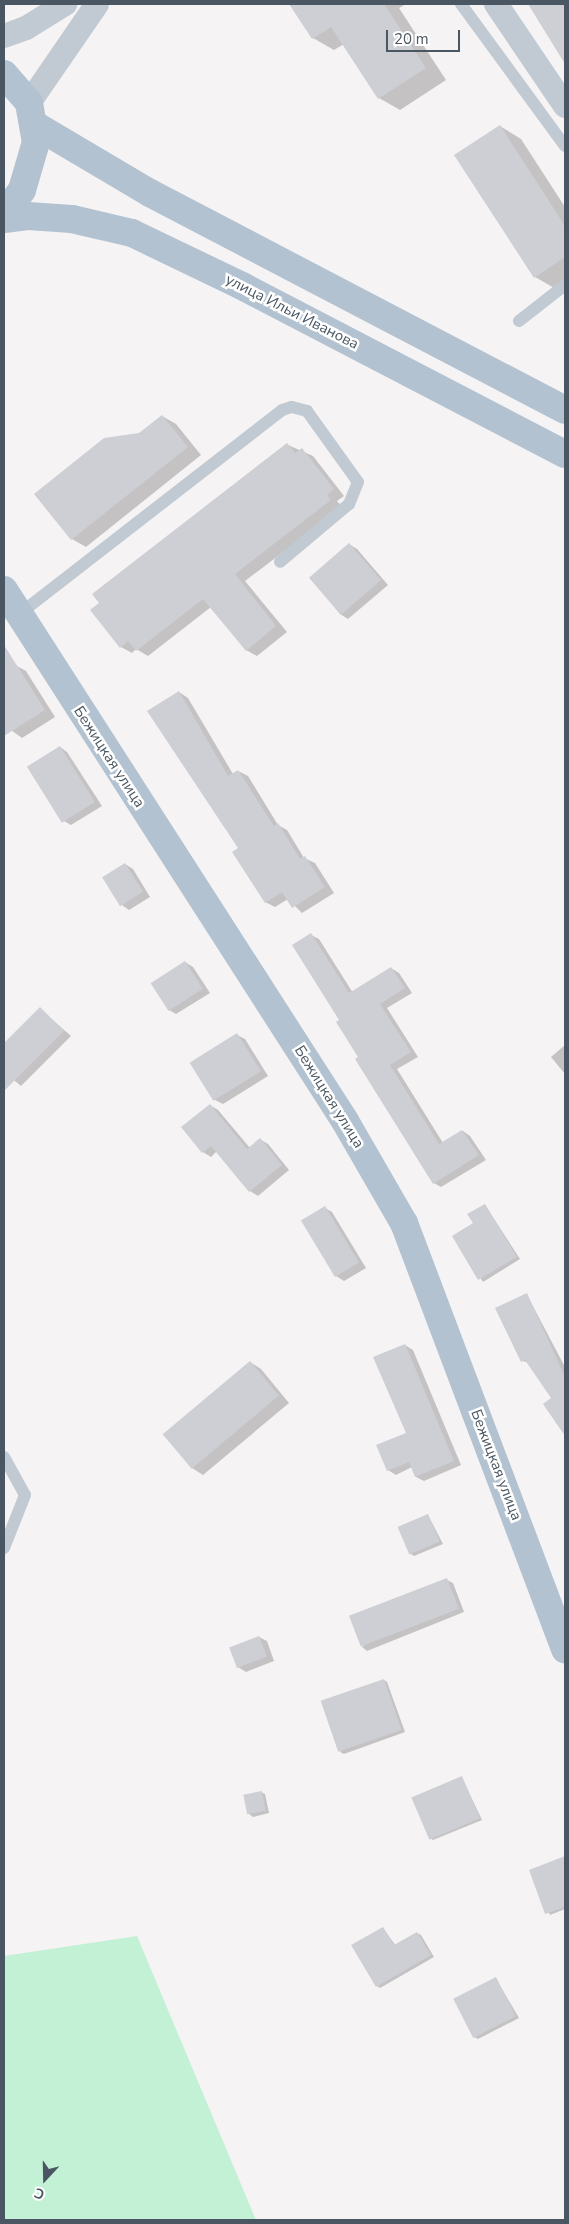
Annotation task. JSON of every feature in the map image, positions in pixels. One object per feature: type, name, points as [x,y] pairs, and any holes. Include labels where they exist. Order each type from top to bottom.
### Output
[{"type":"main road","points":[[4,74],[32,114],[150,193],[565,410]]},
{"type":"main road","points":[[4,214],[22,190],[31,166],[36,142],[32,114]]},
{"type":"main road","name":"улица Ильи Иванова","points":[[4,219],[28,216],[72,219],[132,233],[242,286],[565,454]]},
{"type":"main road","name":"Бежицкая улица","points":[[4,590],[18,615],[345,1121],[404,1223],[565,1650]]},
{"type":"street","points":[[4,36],[26,28],[65,4]]},
{"type":"street","points":[[32,114],[97,4]]},
{"type":"street","points":[[496,4],[565,106]]},
{"type":"lane","points":[[461,4],[565,146]]},
{"type":"lane","points":[[533,61],[565,87]]},
{"type":"lane","points":[[519,321],[565,285]]},
{"type":"lane","points":[[18,615],[275,416],[292,407],[307,411],[358,482],[349,504],[280,562]]},
{"type":"lane","points":[[4,1457],[24,1495],[4,1548]]},
{"type":"green space","points":[[137,1936],[256,2220],[4,2220],[4,1956]]},
{"type":"building","points":[[289,4],[384,4],[426,68],[378,99],[331,27],[312,39]]},
{"type":"building","points":[[528,4],[565,4],[565,64]]},
{"type":"building","points":[[500,125],[565,226],[565,257],[534,278],[454,155]]},
{"type":"building","points":[[162,415],[188,447],[71,540],[34,494],[104,438],[139,433]]},
{"type":"building","points":[[287,443],[295,453],[302,448],[334,489],[327,495],[331,500],[235,574],[276,626],[246,651],[203,599],[136,651],[128,641],[120,648],[90,610],[99,603],[92,594]]},
{"type":"building","points":[[349,543],[381,580],[341,615],[309,578]]},
{"type":"building","points":[[4,645],[45,710],[4,736]]},
{"type":"building","points":[[179,691],[228,776],[238,770],[274,826],[278,823],[300,859],[305,856],[325,887],[292,908],[282,892],[265,903],[232,852],[238,848],[147,711]]},
{"type":"building","points":[[60,746],[95,802],[62,823],[27,767]]},
{"type":"building","points":[[125,863],[143,892],[120,906],[102,877]]},
{"type":"building","points":[[311,933],[349,993],[391,967],[405,988],[380,1004],[411,1052],[390,1065],[439,1144],[462,1130],[479,1155],[433,1184],[355,1059],[358,1057],[336,1022],[339,1020],[292,945]]},
{"type":"building","points":[[185,961],[203,989],[169,1011],[151,983]]},
{"type":"building","points":[[40,1007],[64,1031],[4,1091],[4,1043]]},
{"type":"building","points":[[237,1033],[261,1071],[213,1101],[190,1063]]},
{"type":"building","points":[[210,1104],[247,1149],[260,1138],[282,1165],[249,1192],[211,1146],[202,1153],[181,1127]]},
{"type":"building","points":[[485,1204],[517,1257],[478,1280],[452,1236],[473,1223],[467,1214]]},
{"type":"building","points":[[325,1206],[359,1263],[335,1277],[301,1220]]},
{"type":"building","points":[[527,1293],[565,1377],[565,1436],[543,1404],[551,1398],[525,1360],[521,1362],[495,1308]]},
{"type":"building","points":[[405,1344],[454,1461],[415,1477],[409,1462],[387,1471],[376,1445],[406,1433],[373,1357]]},
{"type":"building","points":[[250,1361],[279,1395],[192,1469],[163,1434]]},
{"type":"building","points":[[428,1514],[440,1542],[409,1555],[398,1527]]},
{"type":"building","points":[[447,1578],[459,1609],[361,1646],[349,1616]]},
{"type":"building","points":[[259,1636],[267,1657],[237,1668],[229,1647]]},
{"type":"building","points":[[384,1679],[402,1730],[338,1752],[321,1701]]},
{"type":"building","points":[[462,1776],[480,1818],[429,1840],[411,1797]]},
{"type":"building","points":[[262,1791],[266,1811],[247,1814],[243,1795]]},
{"type":"building","points":[[565,1856],[565,1907],[545,1914],[529,1870]]},
{"type":"building","points":[[383,1927],[394,1945],[417,1932],[431,1955],[376,1987],[351,1945]]},
{"type":"building","points":[[496,1977],[516,2016],[473,2038],[453,1999]]}]
